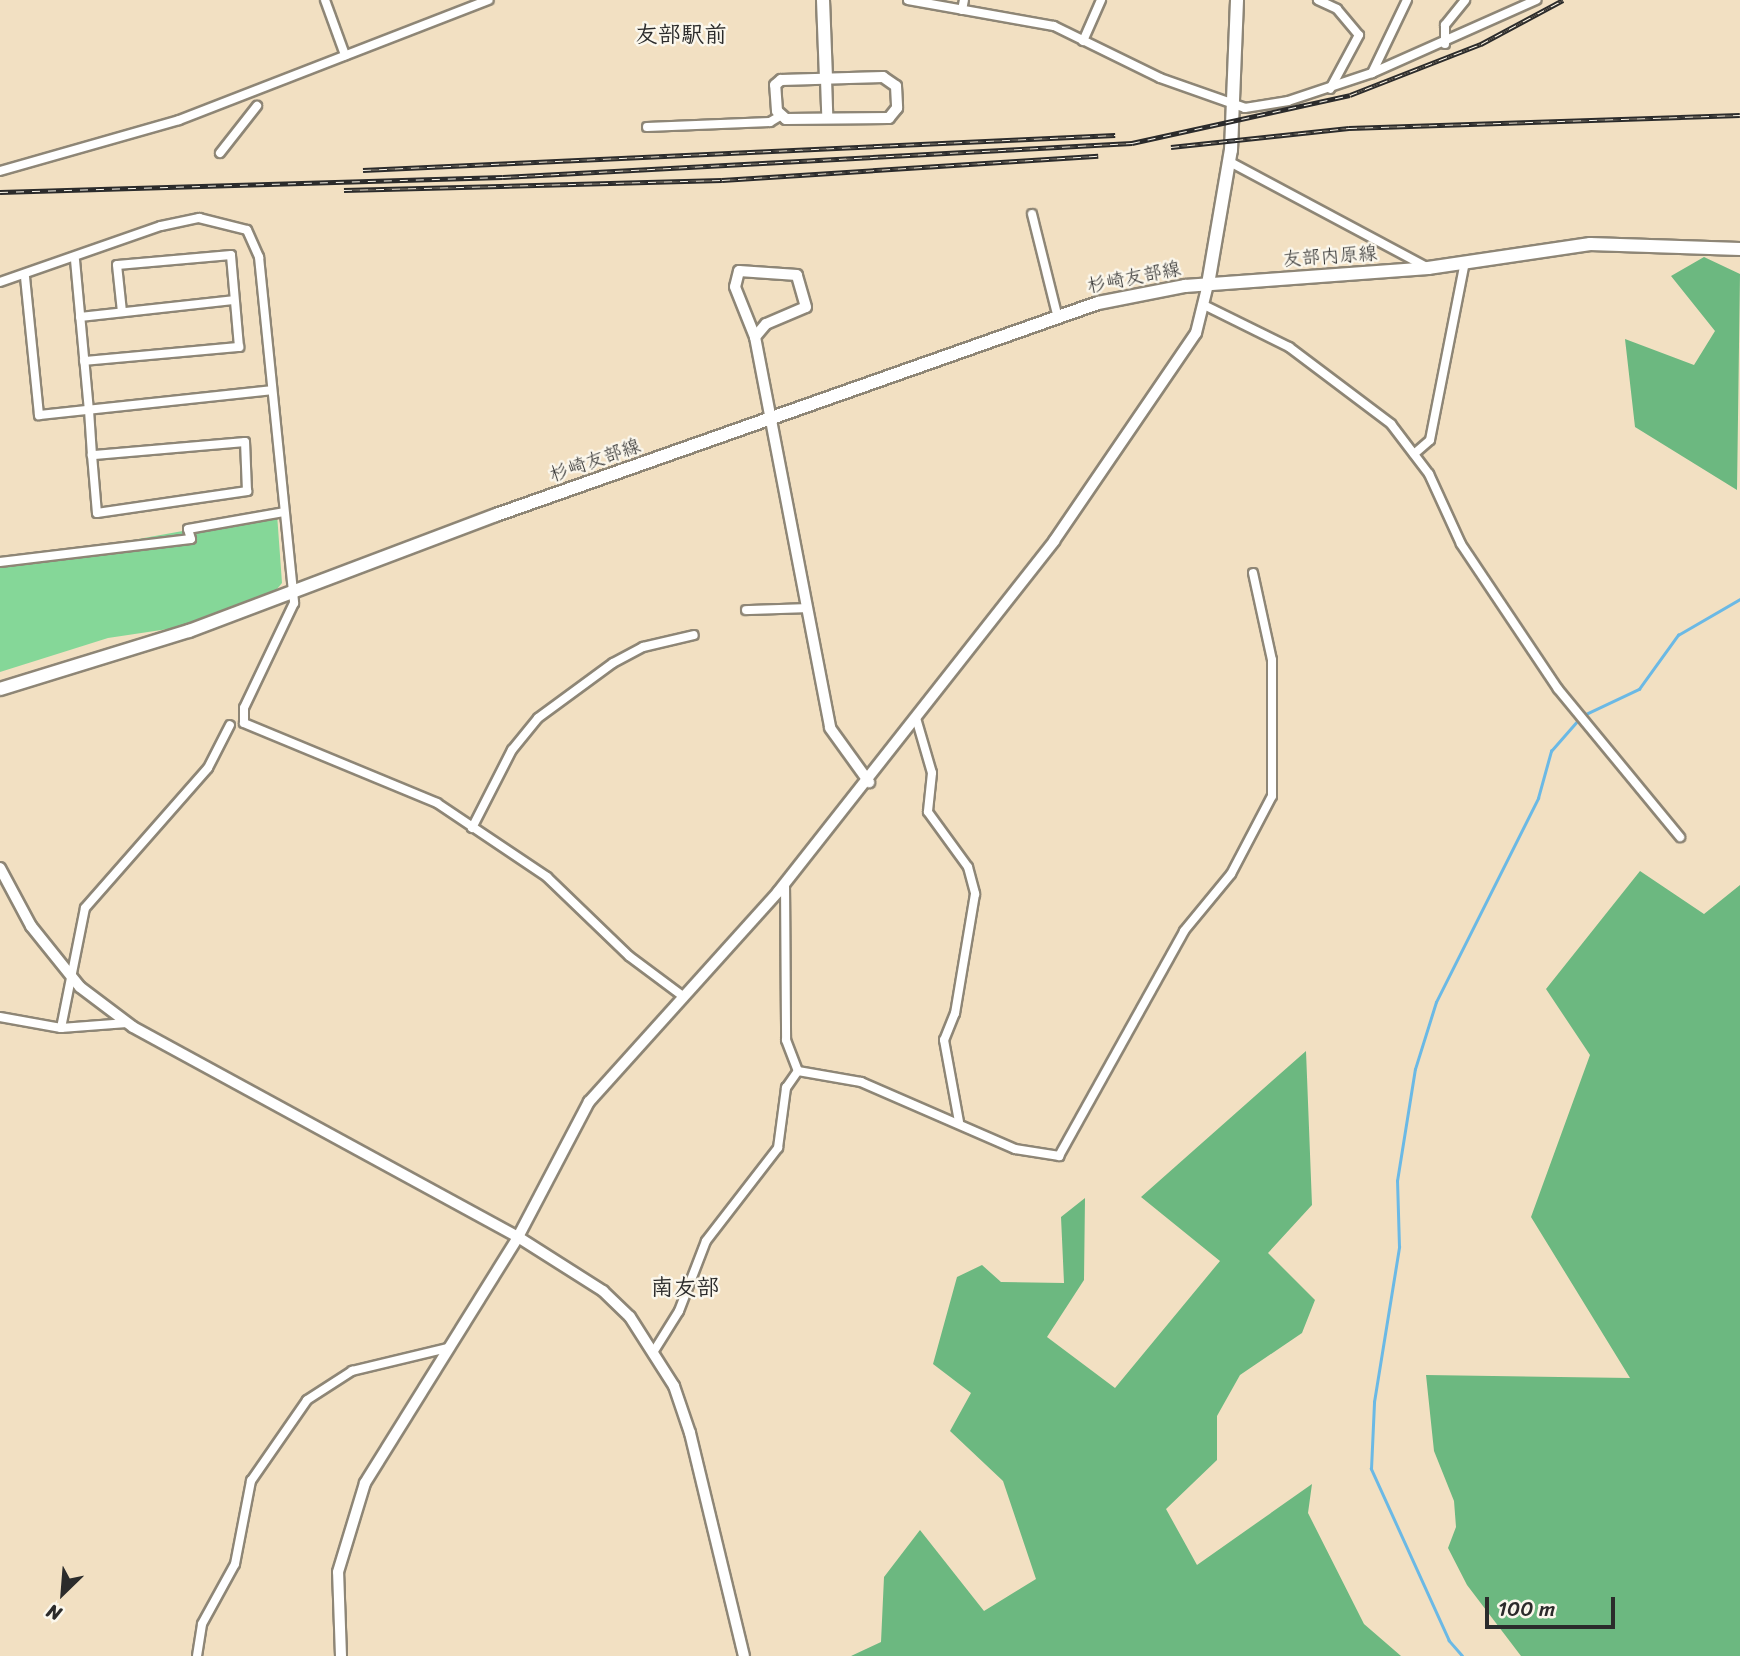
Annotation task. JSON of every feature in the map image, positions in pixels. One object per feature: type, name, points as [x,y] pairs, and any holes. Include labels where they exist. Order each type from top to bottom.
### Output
[{"type":"main road","points":[[823,0],[826,79]]},
{"type":"main road","points":[[1208,284],[1230,162],[1237,0]]},
{"type":"main road","name":"友部内原線","points":[[1208,284],[1428,268],[1611,243],[1740,249]]},
{"type":"main road","name":"杉崎友部線","points":[[0,689],[293,593],[1057,314],[1208,284]]},
{"type":"street","points":[[325,0],[345,55]]},
{"type":"street","points":[[0,171],[179,120],[489,0]]},
{"type":"street","points":[[908,0],[1054,26],[1231,107],[1288,102],[1330,89],[1445,44],[1536,0]]},
{"type":"street","points":[[962,10],[964,0]]},
{"type":"street","points":[[1083,41],[1101,0]]},
{"type":"street","points":[[1318,0],[1337,9],[1359,36],[1330,89]]},
{"type":"street","points":[[1337,9],[1342,0]]},
{"type":"street","points":[[1372,74],[1407,0]]},
{"type":"street","points":[[1445,44],[1446,25],[1465,0]]},
{"type":"street","points":[[647,127],[771,122],[780,116],[885,118],[897,108],[896,86],[887,78],[778,82],[780,116]]},
{"type":"street","points":[[826,79],[827,117]]},
{"type":"street","points":[[220,153],[257,106]]},
{"type":"street","points":[[1230,162],[1428,268]]},
{"type":"street","points":[[1032,214],[1057,314]]},
{"type":"street","points":[[0,282],[25,277],[199,218],[247,230],[259,257],[293,593],[292,613],[244,708],[244,723],[425,798],[547,877],[629,957],[680,994]]},
{"type":"street","points":[[84,361],[239,348],[231,255],[117,265],[122,312]]},
{"type":"street","points":[[75,260],[97,513],[247,491],[244,442],[92,454]]},
{"type":"street","points":[[1414,454],[1430,440],[1465,262]]},
{"type":"street","points":[[755,337],[766,324],[806,307],[792,272],[740,271],[735,287],[755,337],[830,728],[869,782]]},
{"type":"street","points":[[25,277],[39,415],[272,390]]},
{"type":"street","points":[[341,1656],[338,1572],[348,1526],[365,1483],[518,1237],[589,1102],[680,994],[785,883],[869,782],[1138,425],[1196,333],[1208,284]]},
{"type":"street","points":[[80,317],[233,300]]},
{"type":"street","points":[[1204,304],[1289,347],[1391,424],[1414,454],[1461,544],[1558,689],[1680,837]]},
{"type":"street","points":[[746,320],[766,324]]},
{"type":"street","points":[[0,562],[191,539],[188,529],[284,512]]},
{"type":"street","points":[[798,1070],[861,1082],[959,1122],[1014,1149],[1059,1156],[1184,931],[1231,874],[1262,821],[1272,796],[1272,660],[1253,573]]},
{"type":"street","points":[[746,610],[806,608]]},
{"type":"street","points":[[472,828],[512,750],[538,718],[612,663],[643,647],[694,635]]},
{"type":"street","points":[[916,718],[932,773],[928,812],[968,867],[975,894],[955,1013],[944,1040],[959,1122]]},
{"type":"street","points":[[61,1028],[69,974],[85,908],[208,768],[230,725]]},
{"type":"street","points":[[0,868],[31,926],[69,974],[127,1023],[518,1237],[603,1291],[654,1351],[690,1433],[744,1656]]},
{"type":"street","points":[[785,883],[786,1040],[798,1070]]},
{"type":"street","points":[[0,1017],[61,1028],[127,1023]]},
{"type":"street","points":[[654,1351],[679,1311],[706,1241],[778,1148],[786,1088],[798,1070]]},
{"type":"street","points":[[197,1656],[202,1623],[235,1564],[251,1481],[307,1400],[352,1371],[447,1348]]},
{"type":"green space","points":[[1704,257],[1740,274],[1737,490],[1635,427],[1625,339],[1694,365],[1715,331],[1671,276]]},
{"type":"green space","points":[[277,514],[282,583],[272,595],[188,626],[108,638],[0,672],[0,564]]},
{"type":"green space","points":[[1640,871],[1704,914],[1740,885],[1740,1656],[1521,1656],[1467,1585],[1448,1548],[1456,1527],[1454,1501],[1434,1451],[1426,1375],[1630,1378],[1531,1217],[1590,1055],[1546,989]]},
{"type":"green space","points":[[1306,1051],[1312,1205],[1268,1253],[1315,1300],[1302,1333],[1240,1375],[1217,1416],[1217,1460],[1166,1509],[1197,1565],[1312,1484],[1308,1513],[1364,1624],[1401,1656],[851,1656],[881,1642],[884,1577],[920,1530],[984,1611],[1036,1579],[1003,1481],[950,1431],[971,1393],[933,1364],[957,1277],[982,1265],[1001,1282],[1064,1283],[1061,1217],[1085,1198],[1084,1280],[1047,1337],[1115,1388],[1220,1261],[1141,1197]]},
{"type":"waterway","points":[[1584,715],[1639,689],[1678,635],[1740,599]]},
{"type":"waterway","points":[[1462,1656],[1449,1641],[1371,1469],[1374,1402],[1399,1247],[1397,1181],[1415,1069],[1436,1002],[1538,798],[1551,751],[1579,719]]},
{"type":"railway","points":[[0,192],[503,177],[1132,143],[1350,95],[1481,44],[1563,0]]},
{"type":"railway","points":[[1171,147],[1349,128],[1740,115]]},
{"type":"railway","points":[[363,170],[1115,135]]},
{"type":"railway","points":[[344,190],[722,180],[1098,156]]},
{"type":"district","name":"友部駅前","points":[[681,35]]},
{"type":"district","name":"南友部","points":[[685,1288]]}]
